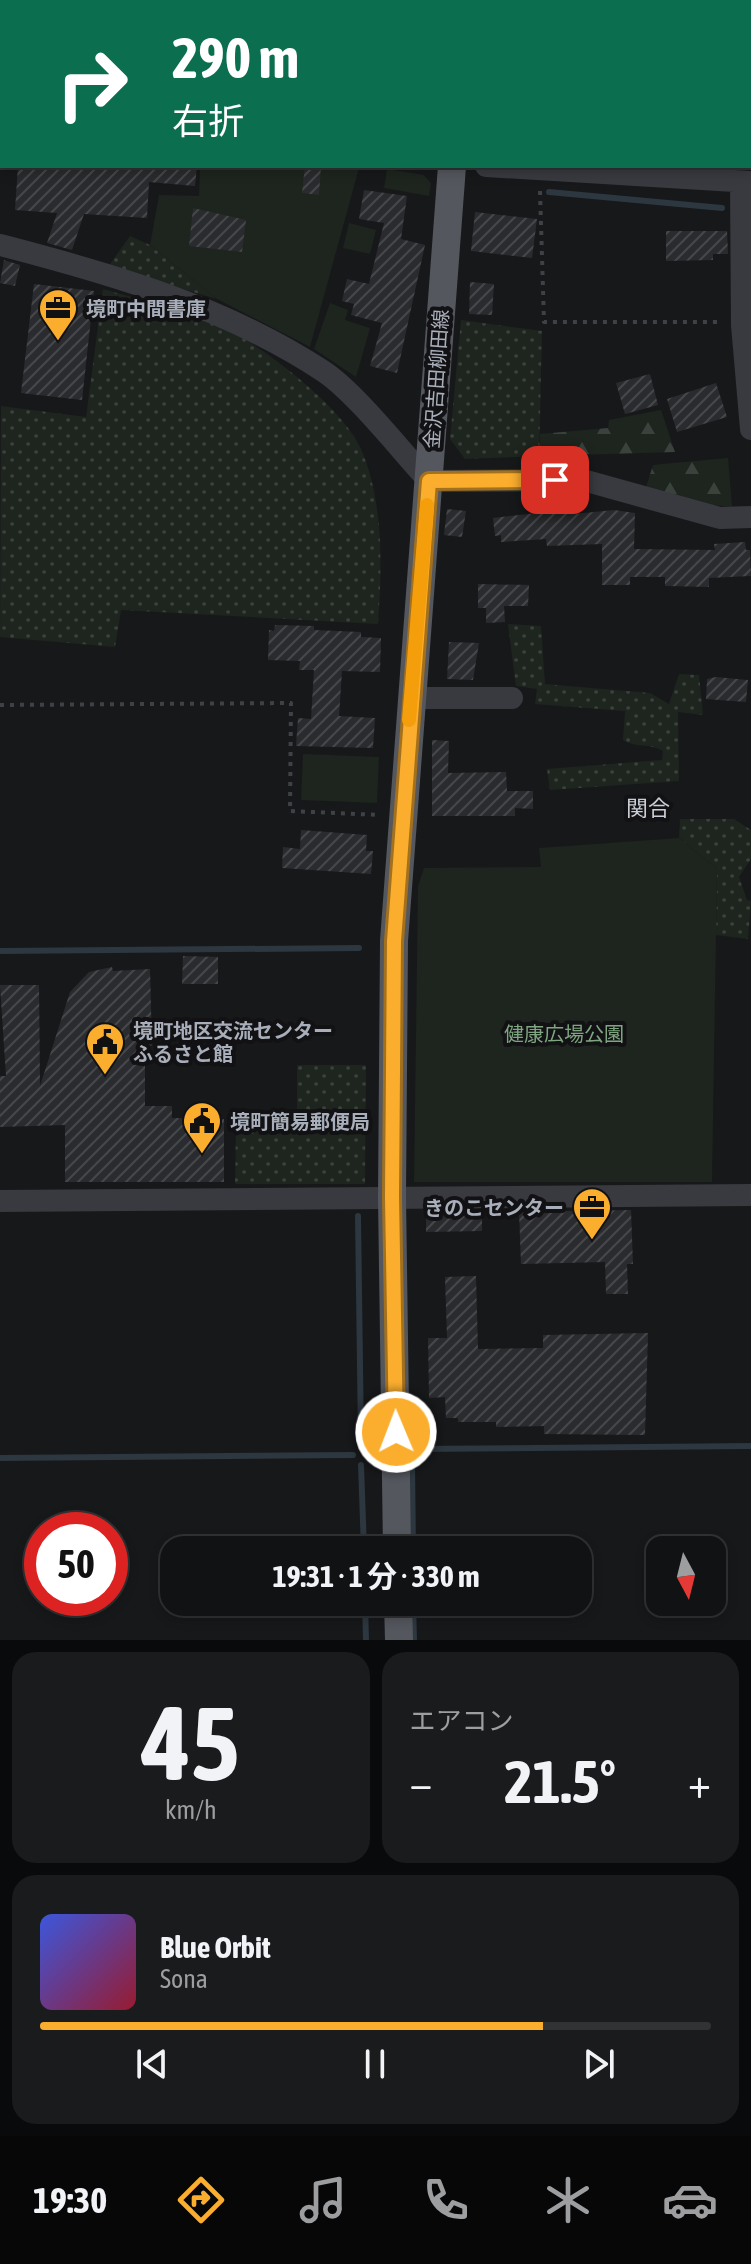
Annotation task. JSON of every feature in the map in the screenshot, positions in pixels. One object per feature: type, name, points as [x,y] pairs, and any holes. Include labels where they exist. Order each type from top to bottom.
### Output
[{"type":"main road","name":"金沢吉田柳田線","points":[[397,1536],[392,1197],[394,941],[452,168]]},
{"type":"main road","points":[[398,1616],[399,1640]]},
{"type":"street","points":[[523,168],[746,182],[742,322],[751,429]]},
{"type":"street","points":[[0,245],[155,291],[227,317],[325,373],[429,481],[583,480],[720,518],[751,517]]},
{"type":"street","points":[[411,698],[512,698]]},
{"type":"street","points":[[0,1201],[751,1195]]},
{"type":"path","points":[[542,169],[544,322],[742,322]]},
{"type":"path","points":[[0,705],[291,703],[290,811],[402,816]]},
{"type":"green space","points":[[200,168],[359,168],[310,347],[217,299],[150,245],[159,195],[199,196]]},
{"type":"green space","points":[[387,169],[424,175],[431,183],[429,196],[384,188]]},
{"type":"green space","points":[[349,223],[376,230],[370,254],[343,248]]},
{"type":"green space","points":[[130,236],[150,245],[217,299],[108,267]]},
{"type":"green space","points":[[103,289],[188,312],[233,332],[297,377],[351,432],[368,469],[378,513],[378,624],[121,610],[115,647],[0,637],[1,406],[86,417]]},
{"type":"green space","points":[[330,303],[348,310],[345,320],[370,328],[356,377],[314,349]]},
{"type":"green space","points":[[461,320],[542,331],[539,456],[465,459],[450,439]]},
{"type":"green space","points":[[661,410],[675,452],[539,456],[540,434],[608,428],[609,420]]},
{"type":"green space","points":[[728,458],[732,507],[703,504],[646,487],[653,465]]},
{"type":"green space","points":[[508,624],[541,626],[545,684],[650,693],[669,704],[679,674],[699,675],[703,715],[678,712],[679,781],[550,790],[547,769],[662,760],[663,751],[623,740],[625,711],[535,704],[537,689],[516,686]]},
{"type":"green space","points":[[303,754],[379,757],[377,803],[301,800]]},
{"type":"green space","points":[[680,819],[734,819],[751,830],[751,859],[739,877],[747,900],[751,901],[748,939],[716,935],[717,869],[679,838]]},
{"type":"green space","name":"健康広場公園","points":[[679,838],[717,869],[712,1182],[414,1182],[418,886],[424,868],[541,867],[539,848]]},
{"type":"green space","points":[[297,1065],[366,1065],[365,1184],[235,1184],[236,1122],[297,1122]]},
{"type":"building","points":[[18,168],[197,168],[195,186],[149,182],[147,218],[84,214],[72,250],[47,243],[57,213],[15,210]]},
{"type":"building","points":[[305,168],[321,168],[319,195],[302,193]]},
{"type":"building","points":[[364,190],[407,196],[401,239],[425,245],[397,373],[370,366],[382,323],[351,315],[354,304],[342,301],[347,279],[369,284],[384,223],[359,219]]},
{"type":"building","points":[[193,208],[246,220],[242,252],[189,246]]},
{"type":"building","points":[[475,212],[537,219],[532,258],[471,251]]},
{"type":"building","points":[[666,231],[727,231],[728,254],[713,254],[713,260],[666,261]]},
{"type":"building","points":[[4,260],[20,265],[15,286],[0,283]]},
{"type":"building","points":[[470,282],[494,284],[492,315],[469,314]]},
{"type":"building","name":"境町中間書庫","points":[[34,284],[94,291],[82,400],[21,393]]},
{"type":"building","points":[[650,374],[658,405],[625,414],[616,383]]},
{"type":"building","points":[[716,383],[727,417],[677,432],[667,399]]},
{"type":"building","points":[[447,509],[466,511],[462,537],[444,535]]},
{"type":"building","points":[[572,509],[573,514],[614,510],[635,513],[634,549],[715,550],[714,544],[745,542],[746,550],[750,550],[751,576],[709,578],[709,587],[665,586],[665,577],[630,577],[630,585],[602,585],[602,544],[547,546],[546,539],[501,542],[501,535],[495,536],[493,518]]},
{"type":"building","points":[[478,584],[529,585],[528,606],[504,606],[505,622],[486,623],[486,608],[478,608]]},
{"type":"building","points":[[275,625],[314,626],[314,630],[361,632],[361,637],[381,638],[380,672],[342,671],[339,716],[375,718],[373,748],[296,746],[298,718],[311,719],[314,670],[299,670],[300,661],[268,660],[269,630],[274,631]]},
{"type":"building","points":[[449,642],[479,643],[473,680],[447,679]]},
{"type":"building","points":[[707,679],[748,680],[746,702],[706,699]]},
{"type":"building","points":[[432,740],[449,741],[448,773],[506,772],[507,791],[533,791],[533,809],[515,808],[515,816],[432,816]]},
{"type":"building","points":[[301,830],[367,835],[366,851],[373,851],[371,874],[282,868],[283,847],[300,849]]},
{"type":"building","points":[[183,956],[218,957],[218,984],[182,984]]},
{"type":"building","name":"境町地区交流センター ふるさと館","points":[[112,967],[113,971],[150,969],[152,1046],[145,1046],[145,1106],[172,1106],[172,1118],[224,1119],[224,1182],[65,1182],[65,1125],[0,1127],[0,1076],[6,1076],[0,985],[39,985],[40,1086],[70,992],[89,972]]},
{"type":"building","points":[[631,1210],[633,1264],[627,1264],[628,1294],[606,1294],[605,1262],[521,1264],[519,1212]]},
{"type":"building","points":[[482,1211],[482,1231],[426,1232],[426,1212]]},
{"type":"building","points":[[476,1276],[478,1349],[543,1348],[543,1335],[648,1333],[645,1435],[544,1434],[544,1426],[496,1427],[496,1422],[458,1422],[458,1418],[446,1418],[445,1397],[429,1398],[428,1338],[447,1338],[445,1277]]},
{"type":"waterway","points":[[549,192],[722,208]]},
{"type":"waterway","points":[[0,951],[359,948]]},
{"type":"waterway","points":[[358,1216],[361,1439]]},
{"type":"waterway","points":[[413,1449],[751,1446]]},
{"type":"waterway","points":[[0,1458],[353,1455]]},
{"type":"waterway","points":[[412,1464],[413,1536]]},
{"type":"waterway","points":[[361,1465],[364,1536]]},
{"type":"waterway","points":[[365,1616],[366,1640]]},
{"type":"waterway","points":[[413,1616],[414,1640]]},
{"type":"slow traffic","points":[[409,720],[427,505]]},
{"type":"place","name":"境町中間書庫","points":[[58,342]]},
{"type":"place","name":"境町地区交流センター ふるさと館","points":[[105,1076]]},
{"type":"place","name":"境町簡易郵便局","points":[[202,1155]]},
{"type":"place","name":"きのこセンター","points":[[592,1241]]},
{"type":"district","name":"関合","points":[[648,808]]},
{"type":"route","points":[[396,1432],[392,1197],[394,941],[429,481],[555,480]]}]
